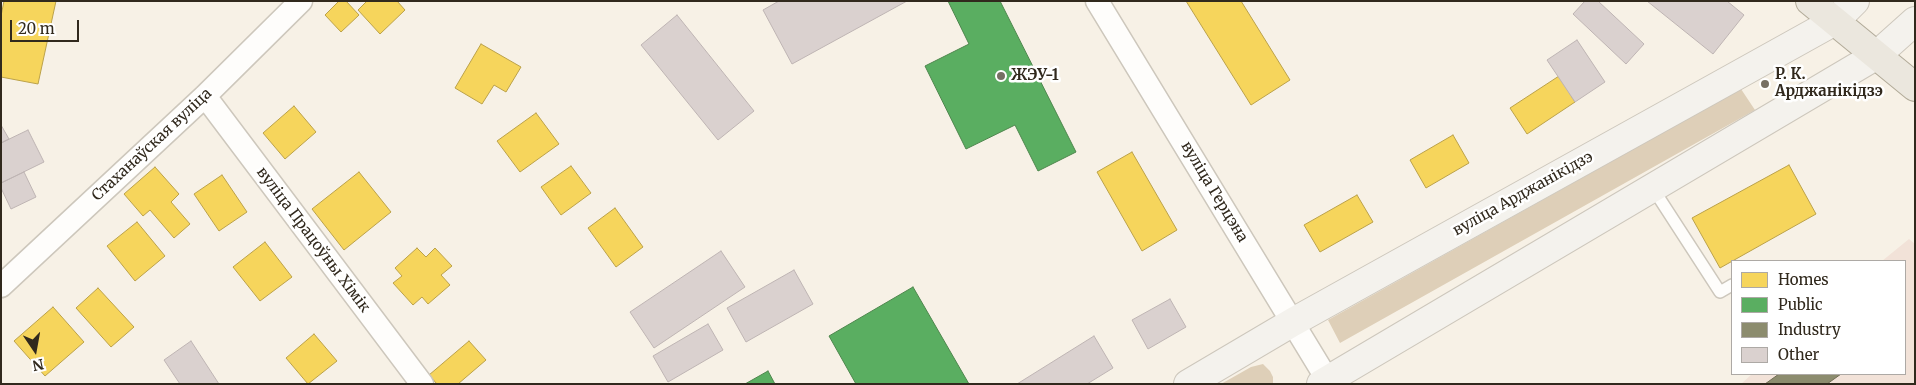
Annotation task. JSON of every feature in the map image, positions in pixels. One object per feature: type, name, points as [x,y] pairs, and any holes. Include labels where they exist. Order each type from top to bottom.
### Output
[{"type":"main road","points":[[1810,1],[1915,87]]},
{"type":"main road","name":"вуліца Арджанікідзэ","points":[[1188,384],[1293,322],[1835,20],[1855,1]]},
{"type":"main road","points":[[1326,382],[1877,54],[1915,21]]},
{"type":"street","name":"Стаханаўская вуліца","points":[[1,286],[205,96],[300,1]]},
{"type":"street","name":"вуліца Герцэна","points":[[1097,1],[1293,322],[1326,382]]},
{"type":"street","name":"вуліца Працоўны Хімік","points":[[205,96],[422,384]]},
{"type":"lane","points":[[1652,187],[1720,292],[1731,286]]},
{"type":"shaded area","points":[[1741,89],[1755,110],[1340,343],[1328,320]]},
{"type":"shaded area","points":[[1909,239],[1915,244],[1915,384],[1741,384],[1751,375],[1906,375],[1906,260],[1883,260]]},
{"type":"shaded area","points":[[1263,364],[1273,377],[1273,384],[1221,384],[1251,367]]},
{"type":"building: Homes","points":[[4,1],[56,1],[38,84],[1,77],[1,16]]},
{"type":"building: Homes","points":[[339,1],[346,1],[359,15],[341,32],[325,15]]},
{"type":"building: Homes","points":[[367,1],[397,1],[405,10],[380,34],[358,10]]},
{"type":"building: Homes","points":[[1186,1],[1241,1],[1290,80],[1251,105]]},
{"type":"building: Homes","points":[[481,44],[521,67],[506,92],[494,85],[482,104],[455,88]]},
{"type":"building: Homes","points":[[1559,76],[1575,102],[1527,134],[1510,108]]},
{"type":"building: Homes","points":[[294,106],[316,132],[285,159],[263,133]]},
{"type":"building: Homes","points":[[536,113],[559,144],[520,172],[497,141]]},
{"type":"building: Homes","points":[[1453,135],[1469,163],[1426,188],[1410,160]]},
{"type":"building: Homes","points":[[1132,152],[1177,230],[1142,251],[1097,172]]},
{"type":"building: Homes","points":[[1789,165],[1816,214],[1734,260],[1731,260],[1720,268],[1692,218]]},
{"type":"building: Homes","points":[[571,166],[591,193],[561,215],[541,187]]},
{"type":"building: Homes","points":[[155,167],[179,194],[171,202],[190,224],[174,238],[150,210],[143,216],[124,194]]},
{"type":"building: Homes","points":[[359,172],[391,212],[344,250],[312,209]]},
{"type":"building: Homes","points":[[222,175],[247,212],[219,231],[194,194]]},
{"type":"building: Homes","points":[[1357,195],[1373,222],[1320,252],[1304,225]]},
{"type":"building: Homes","points":[[615,208],[643,247],[616,267],[588,228]]},
{"type":"building: Homes","points":[[137,222],[165,256],[135,281],[107,246]]},
{"type":"building: Homes","points":[[265,242],[292,277],[260,301],[233,267]]},
{"type":"building: Homes","points":[[417,248],[426,257],[435,248],[452,266],[441,275],[450,285],[428,304],[422,297],[413,305],[393,283],[402,276],[395,268]]},
{"type":"building: Homes","points":[[98,288],[134,327],[111,347],[76,308]]},
{"type":"building: Homes","points":[[53,307],[84,342],[45,376],[14,341]]},
{"type":"building: Homes","points":[[314,334],[337,361],[308,384],[286,358]]},
{"type":"building: Homes","points":[[469,341],[486,360],[458,384],[437,384],[429,375]]},
{"type":"building: Public","points":[[948,1],[1000,1],[1076,152],[1038,171],[1015,125],[966,149],[925,66],[969,44]]},
{"type":"building: Public","points":[[913,287],[969,384],[856,384],[829,336]]},
{"type":"building: Public","points":[[768,371],[775,384],[745,384]]},
{"type":"building: Industry","points":[[1778,375],[1840,375],[1827,384],[1765,384]]},
{"type":"building: Other","points":[[779,1],[907,1],[792,64],[763,10]]},
{"type":"building: Other","points":[[1585,1],[1598,1],[1644,44],[1626,64],[1573,14]]},
{"type":"building: Other","points":[[1647,1],[1727,1],[1744,15],[1713,54]]},
{"type":"building: Other","points":[[677,15],[754,111],[718,140],[641,45]]},
{"type":"building: Other","points":[[1577,40],[1605,82],[1575,102],[1547,60]]},
{"type":"building: Other","points":[[1,125],[9,139],[1,143]]},
{"type":"building: Other","points":[[28,130],[44,162],[1,183],[1,143]]},
{"type":"building: Other","points":[[24,172],[36,197],[11,209],[1,188],[1,183]]},
{"type":"building: Other","points":[[721,251],[745,287],[654,348],[630,312]]},
{"type":"building: Other","points":[[794,270],[813,304],[746,342],[727,308]]},
{"type":"building: Other","points":[[1170,299],[1186,327],[1148,349],[1132,320]]},
{"type":"building: Other","points":[[708,324],[723,350],[668,382],[653,356]]},
{"type":"building: Other","points":[[1094,336],[1113,368],[1087,384],[1017,384]]},
{"type":"building: Other","points":[[191,341],[219,384],[180,384],[164,360]]},
{"type":"place","name":"ЖЭУ-1","points":[[1001,76]]},
{"type":"place","name":"Р. К. Арджанікідзэ","points":[[1765,84]]}]
